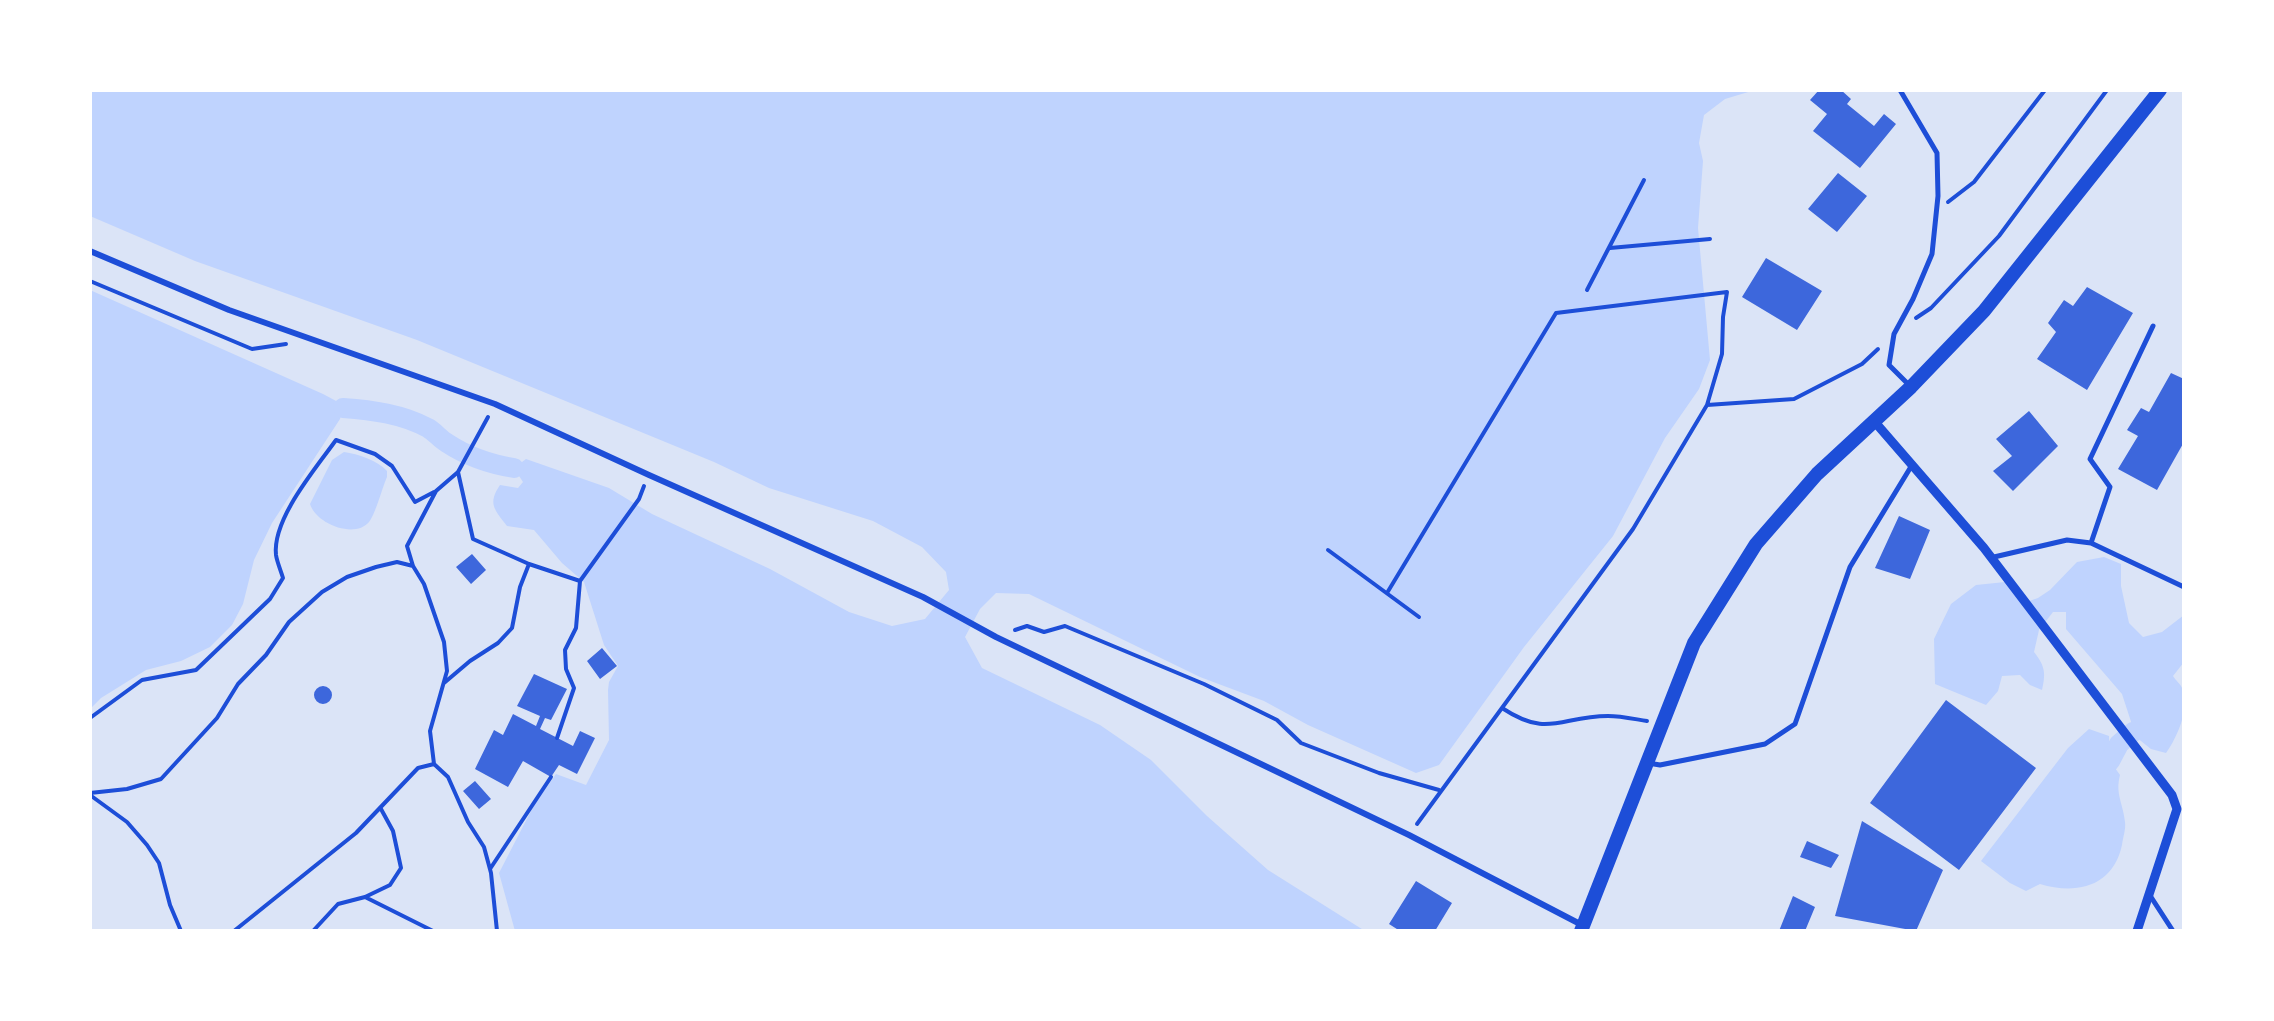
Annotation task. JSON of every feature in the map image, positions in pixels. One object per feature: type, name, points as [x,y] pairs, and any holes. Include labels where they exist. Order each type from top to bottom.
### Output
[{"type":"main road","points":[[1582,928],[1694,644],[1756,544],[1817,474],[1911,387],[1984,312],[2160,90]]},
{"type":"street","points":[[90,251],[229,310],[496,404],[924,597],[996,637],[1410,835],[1582,928]]},
{"type":"street","points":[[1874,421],[1991,557],[2172,795],[2177,809],[2137,931]]},
{"type":"lane","points":[[1900,90],[1937,153],[1932,254],[1914,300],[1894,334],[1889,365],[1911,387]]},
{"type":"lane","points":[[2091,543],[2110,487],[2090,459],[2152,326]]},
{"type":"lane","points":[[1646,763],[1660,765],[1766,744],[1796,724],[1850,567],[1912,465]]},
{"type":"lane","points":[[1991,557],[2066,540],[2091,543],[2184,587]]},
{"type":"lane","points":[[2177,809],[2184,796]]},
{"type":"lane","points":[[2149,894],[2173,931]]},
{"type":"path","points":[[1936,212],[1974,182],[2045,90]]},
{"type":"path","points":[[1587,290],[1644,180]]},
{"type":"path","points":[[1608,248],[1710,239]]},
{"type":"path","points":[[90,281],[252,349],[313,341]]},
{"type":"path","points":[[1386,593],[1556,313],[1728,292],[1722,354],[1707,404],[1633,529],[1410,835]]},
{"type":"path","points":[[90,718],[142,680],[196,670],[270,599],[283,578],[276,553],[279,530],[301,489],[336,440],[375,454],[392,466],[414,502],[458,472],[481,430]]},
{"type":"path","points":[[458,472],[473,539],[580,581]]},
{"type":"path","points":[[436,490],[407,546],[444,642],[447,671],[430,731],[434,764],[448,777],[462,811],[484,847],[498,931]]},
{"type":"path","points":[[558,738],[574,688],[566,669],[565,650],[576,628],[580,581],[639,499]]},
{"type":"path","points":[[1328,550],[1419,617]]},
{"type":"path","points":[[90,794],[160,779],[217,718],[238,684],[266,656],[289,622],[322,592],[347,577],[376,567],[397,562],[413,566]]},
{"type":"path","points":[[444,682],[498,643],[512,628],[529,564]]},
{"type":"path","points":[[996,637],[1027,626],[1044,632],[1064,626],[1204,684],[1276,720],[1301,743],[1379,773],[1441,791]]},
{"type":"path","points":[[1502,708],[1520,720],[1542,726],[1607,716],[1663,722]]},
{"type":"path","points":[[234,931],[356,833],[418,768],[434,764]]},
{"type":"path","points":[[490,870],[551,777]]},
{"type":"path","points":[[90,794],[127,822],[147,844],[159,863],[180,931]]},
{"type":"path","points":[[313,931],[338,904],[390,885],[401,868],[394,831],[381,808]]},
{"type":"path","points":[[365,897],[433,931]]},
{"type":"shaded area","points":[[90,90],[2184,90],[2184,931],[90,931]]},
{"type":"water","points":[[90,90],[1755,90],[1725,99],[1704,115],[1699,143],[1703,161],[1698,228],[1710,360],[1699,389],[1665,438],[1613,536],[1524,647],[1439,765],[1416,773],[1264,701],[1200,677],[1029,594],[996,593],[980,609],[965,637],[982,668],[1100,725],[1151,760],[1268,870],[1365,931],[515,931],[499,873],[533,807],[556,774],[586,785],[609,740],[608,690],[618,666],[604,645],[584,582],[534,530],[507,526],[496,511],[493,502],[500,485],[518,488],[523,482],[514,468],[526,459],[609,488],[652,514],[770,569],[849,612],[892,626],[925,619],[949,590],[946,572],[922,547],[873,521],[769,488],[417,340],[195,261],[90,216]]},
{"type":"water","points":[[90,290],[323,394],[343,408],[340,419],[272,523],[254,560],[243,604],[232,625],[210,647],[181,661],[146,670],[90,709]]},
{"type":"water","points":[[344,452],[367,458],[387,471],[372,518],[355,529],[328,523],[310,504],[332,460]]},
{"type":"water","points":[[2104,557],[2121,564],[2129,623],[2143,637],[2162,632],[2184,615],[2184,662],[2173,676],[2183,690],[2184,714],[2166,753],[2151,749],[2136,737],[2122,694],[2066,629],[2066,612],[2053,612],[2039,630],[2034,652],[2044,670],[2042,690],[2020,675],[2002,676],[1998,691],[1986,705],[1935,684],[1934,639],[1951,604],[1976,585],[2005,582],[2023,603],[2050,590],[2077,562]]},
{"type":"water","points":[[2089,729],[2109,736],[2110,761],[2120,775],[2125,825],[2117,859],[2102,879],[2091,884],[2067,888],[2040,884],[2026,891],[1981,861],[2068,748]]},
{"type":"building","points":[[1819,90],[1841,90],[1851,99],[1847,104],[1874,126],[1884,114],[1896,124],[1860,168],[1813,131],[1827,114],[1810,100]]},
{"type":"building","points":[[1838,173],[1867,196],[1837,232],[1808,209]]},
{"type":"building","points":[[1766,258],[1822,291],[1797,330],[1742,297]]},
{"type":"building","points":[[2087,287],[2133,313],[2087,390],[2037,359],[2056,332],[2048,323],[2064,300],[2073,306]]},
{"type":"building","points":[[2171,373],[2184,379],[2184,442],[2157,490],[2118,469],[2138,436],[2127,430],[2141,408],[2149,412]]},
{"type":"building","points":[[2029,411],[2058,446],[2013,491],[1993,471],[2012,456],[1996,439]]},
{"type":"building","points":[[1899,516],[1930,530],[1910,579],[1875,568]]},
{"type":"building","points":[[472,554],[486,570],[471,584],[456,567]]},
{"type":"building","points":[[602,648],[617,666],[600,679],[587,661]]},
{"type":"building","points":[[534,674],[567,689],[551,720],[545,718],[540,729],[573,746],[580,731],[595,738],[577,774],[559,765],[551,777],[523,761],[508,787],[475,769],[494,730],[503,735],[513,714],[536,726],[540,716],[517,706]]},
{"type":"building","points":[[323,686],[332,695],[323,704],[314,695]]},
{"type":"building","points":[[1946,700],[2036,768],[1959,870],[1870,803]]},
{"type":"building","points":[[475,781],[491,799],[479,809],[463,791]]},
{"type":"building","points":[[1862,821],[1943,870],[1916,931],[1835,916]]},
{"type":"building","points":[[1807,841],[1839,855],[1831,868],[1800,857]]},
{"type":"building","points":[[1416,881],[1452,903],[1435,931],[1400,931],[1389,924]]},
{"type":"building","points":[[1793,896],[1815,907],[1805,931],[1779,931]]},
{"type":"waterway","points":[[343,408],[408,419],[471,456],[514,468]]},
{"type":"waterway","points":[[2110,761],[2119,744],[2133,732]]}]
